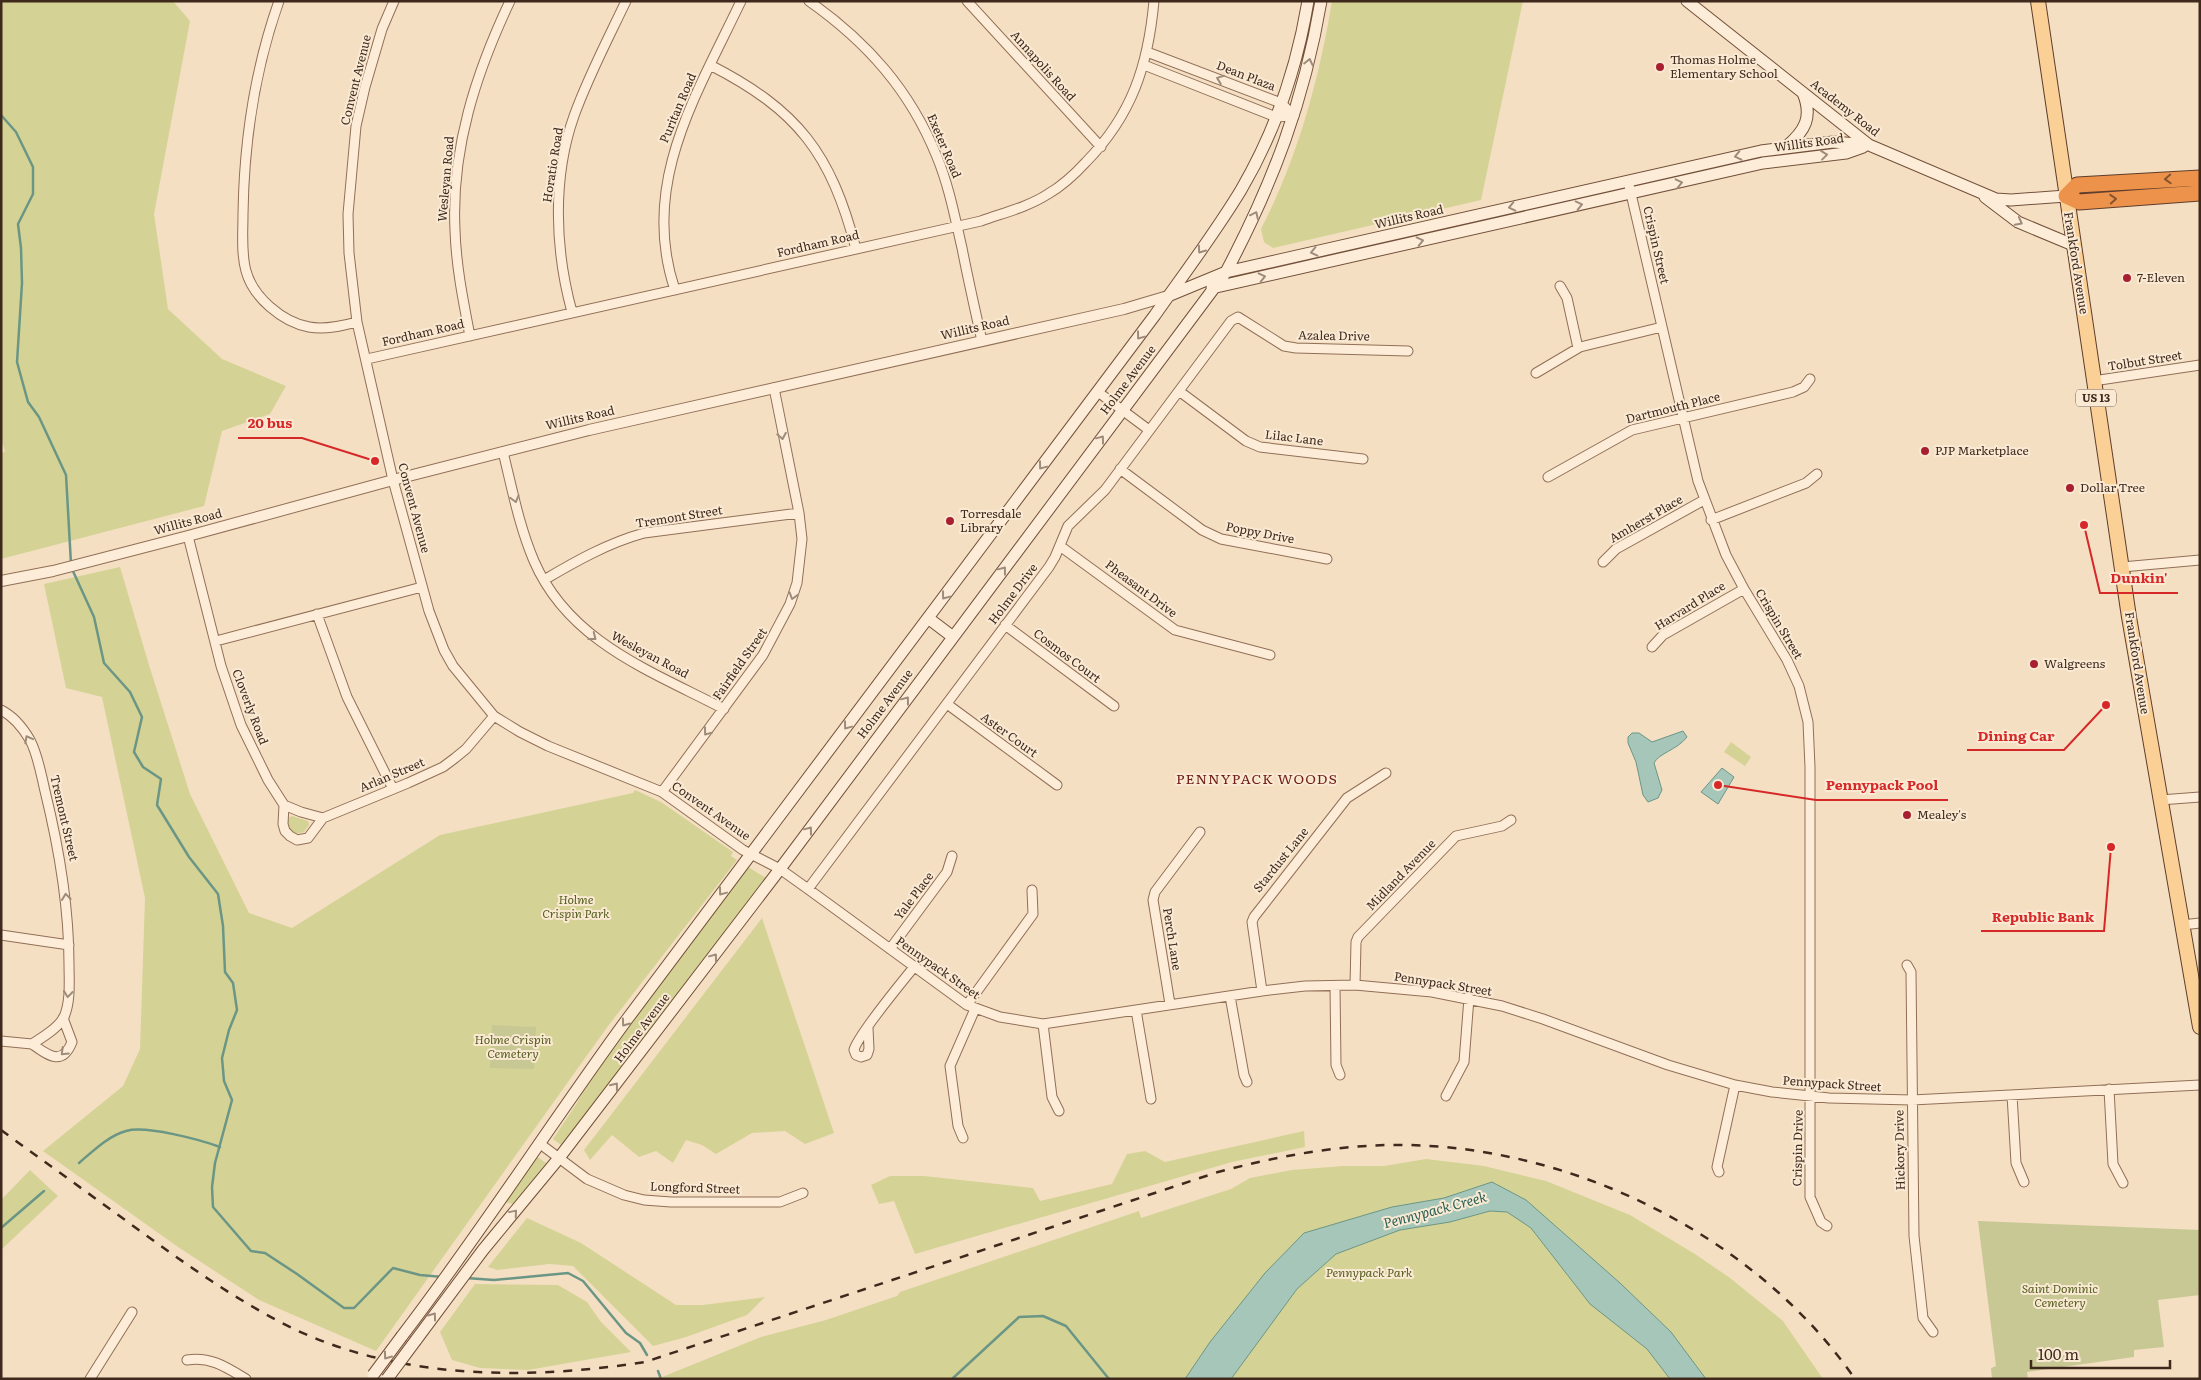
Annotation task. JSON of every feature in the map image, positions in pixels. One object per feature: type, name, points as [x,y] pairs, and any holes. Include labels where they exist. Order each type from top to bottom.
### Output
[{"type":"highway","points":[[2200,178],[2077,186],[2066,196],[2079,202],[2200,193]]},
{"type":"main road","name":"Holme Avenue","points":[[371,1377],[469,1247],[588,1073],[1098,392],[1168,296],[1242,188],[1281,104],[1299,47],[1308,1]]},
{"type":"main road","name":"Holme Avenue","points":[[387,1379],[483,1250],[560,1158],[780,869],[1226,272],[1268,187],[1294,116],[1312,46],[1321,1]]},
{"type":"main road","name":"Academy Road","points":[[1687,1],[1869,145],[1980,193],[2004,200],[2066,196]]},
{"type":"main road","name":"Frankford Avenue","points":[[2038,1],[2122,567],[2200,1027]]},
{"type":"main road","points":[[1786,147],[1798,136],[1806,121],[1808,107],[1802,92]]},
{"type":"main road","name":"Willits Road","points":[[1168,296],[1226,272],[1628,181],[1786,147],[1833,142],[1869,145]]},
{"type":"main road","name":"Willits Road","points":[[1168,296],[1214,288],[1763,163],[1846,153],[1869,145]]},
{"type":"main road","points":[[1980,193],[2018,222],[2073,245]]},
{"type":"main road","points":[[928,618],[953,637]]},
{"type":"street","points":[[279,1],[259,73],[248,132],[244,182],[243,246],[246,272],[257,292],[272,308],[289,320],[309,327],[339,327],[358,322]]},
{"type":"street","name":"Convent Avenue","points":[[394,1],[382,29],[356,126],[348,214],[350,253],[358,322],[393,480],[422,587],[444,650],[466,684],[494,716],[548,746],[662,792],[743,850],[751,853]]},
{"type":"street","name":"Wesleyan Road","points":[[470,336],[459,280],[455,228],[460,148],[477,76],[510,1]]},
{"type":"street","name":"Horatio Road","points":[[572,312],[566,287],[559,238],[558,208],[566,147],[574,118],[587,84],[626,1]]},
{"type":"street","name":"Puritan Road","points":[[675,290],[669,274],[664,240],[663,209],[671,159],[681,128],[741,1]]},
{"type":"street","name":"Exeter Road","points":[[809,1],[835,20],[873,54],[923,125],[938,158],[957,226],[982,341]]},
{"type":"street","name":"Annapolis Road","points":[[967,1],[1101,147]]},
{"type":"street","name":"Fordham Road","points":[[367,359],[981,221],[1019,208],[1048,194],[1076,173],[1101,147],[1120,119],[1133,95],[1144,65],[1154,1]]},
{"type":"street","name":"Dean Plaza","points":[[1147,52],[1281,104],[1294,116]]},
{"type":"street","points":[[710,65],[758,92],[782,111],[810,142],[825,164],[837,188],[847,214],[856,249]]},
{"type":"street","points":[[1144,65],[1276,117],[1294,116]]},
{"type":"street","name":"Crispin Street","points":[[1628,181],[1682,418],[1704,500],[1711,520],[1744,589],[1792,671],[1799,686],[1808,722],[1810,767],[1811,1095]]},
{"type":"street","points":[[1560,286],[1567,298],[1578,348]]},
{"type":"street","name":"Willits Road","points":[[1,581],[66,567],[188,536],[393,480],[580,432],[1142,304],[1168,296]]},
{"type":"street","name":"Azalea Drive","points":[[1238,317],[1284,346],[1296,348],[1408,351]]},
{"type":"street","name":"Holme Drive","points":[[808,888],[1049,567],[1068,526],[1105,490],[1231,321],[1238,317]]},
{"type":"street","points":[[1536,373],[1578,348],[1662,327]]},
{"type":"street","name":"Tolbut Street","points":[[2094,381],[2200,365]]},
{"type":"street","name":"Dartmouth Place","points":[[1548,477],[1623,434],[1793,392],[1804,387],[1810,379]]},
{"type":"street","name":"Fairfield Street","points":[[662,792],[764,656],[790,604],[801,560],[802,539],[799,513],[774,388]]},
{"type":"street","name":"Lilac Lane","points":[[1179,391],[1246,441],[1260,447],[1363,459]]},
{"type":"street","points":[[1098,392],[1150,430]]},
{"type":"street","name":"Wesleyan Road","points":[[502,452],[528,544],[544,580],[557,601],[570,616],[608,648],[724,709]]},
{"type":"street","name":"Poppy Drive","points":[[1120,470],[1202,530],[1221,539],[1327,559]]},
{"type":"street","points":[[1711,520],[1806,483],[1816,474]]},
{"type":"street","name":"Amherst Place","points":[[1603,562],[1616,550],[1704,500]]},
{"type":"street","name":"Tremont Street","points":[[544,580],[599,549],[644,533],[799,513]]},
{"type":"street","name":"Cloverly Road","points":[[188,536],[226,682],[241,725],[268,780],[284,804]]},
{"type":"street","name":"Pheasant Drive","points":[[1060,546],[1175,630],[1270,655]]},
{"type":"street","points":[[2122,567],[2200,560]]},
{"type":"street","points":[[216,641],[422,587]]},
{"type":"street","name":"Harvard Place","points":[[1652,648],[1663,635],[1744,589]]},
{"type":"street","points":[[317,614],[347,697],[393,789]]},
{"type":"street","name":"Cosmos Court","points":[[1005,625],[1114,706]]},
{"type":"street","name":"Aster Court","points":[[947,704],[1057,785]]},
{"type":"street","name":"Tremont Street","points":[[1,710],[12,717],[30,741],[40,770],[57,839],[64,881],[69,945]]},
{"type":"street","name":"Arlan Street","points":[[323,818],[428,774],[448,763],[466,749],[494,716]]},
{"type":"street","name":"Stardust Lane","points":[[1262,991],[1252,922],[1254,917],[1347,798],[1386,773]]},
{"type":"street","points":[[2160,800],[2200,797]]},
{"type":"street","points":[[284,804],[301,812],[323,818],[308,838],[298,840],[290,836],[285,830],[283,824],[284,804]]},
{"type":"street","name":"Midland Avenue","points":[[1355,985],[1356,942],[1358,937],[1456,836],[1502,826],[1511,820]]},
{"type":"street","name":"Perch Lane","points":[[1170,1004],[1153,900],[1155,892],[1200,832]]},
{"type":"street","name":"Pennypack Street","points":[[751,853],[780,869],[808,888],[971,1007],[1014,1020],[1043,1024],[1262,991],[1355,985],[1432,992],[1469,998],[1543,1019],[1668,1065],[1735,1085],[1772,1092],[1857,1099],[1912,1100],[2200,1086]]},
{"type":"street","name":"Yale Place","points":[[890,949],[947,872],[952,856]]},
{"type":"street","points":[[963,1138],[958,1126],[950,1066],[971,1007],[1033,914],[1032,890]]},
{"type":"street","points":[[2182,925],[2200,923]]},
{"type":"street","points":[[1,934],[69,945],[70,984],[63,1018],[49,1033],[32,1044]]},
{"type":"street","name":"Hickory Drive","points":[[1907,965],[1911,972],[1914,1236],[1923,1318],[1933,1332]]},
{"type":"street","points":[[868,1028],[914,967]]},
{"type":"street","points":[[1335,986],[1336,1065],[1340,1075]]},
{"type":"street","points":[[1230,996],[1244,1075],[1247,1082]]},
{"type":"street","points":[[1446,1096],[1464,1062],[1469,998]]},
{"type":"street","points":[[1136,1010],[1151,1099]]},
{"type":"street","points":[[1,1041],[32,1044],[52,1057],[58,1058],[66,1053],[72,1042],[63,1018]]},
{"type":"street","points":[[1043,1024],[1052,1097],[1059,1111]]},
{"type":"street","points":[[1719,1172],[1717,1167],[1735,1085]]},
{"type":"street","points":[[2109,1089],[2113,1164],[2123,1182]]},
{"type":"street","name":"Crispin Drive","points":[[1811,1095],[1810,1197],[1821,1222],[1827,1226]]},
{"type":"street","points":[[2012,1095],[2016,1163],[2024,1182]]},
{"type":"street","name":"Longford Street","points":[[539,1143],[587,1179],[624,1195],[644,1200],[671,1202],[780,1202],[803,1194]]},
{"type":"street","points":[[90,1379],[132,1312]]},
{"type":"street","points":[[187,1360],[199,1358],[213,1360],[246,1379]]},
{"type":"green space","points":[[1,1],[173,1],[190,21],[154,214],[168,309],[222,359],[286,386],[270,414],[222,431],[204,506],[1,559],[1,454],[5,451],[1,439]]},
{"type":"green space","points":[[1332,1],[1523,1],[1481,200],[1273,248],[1264,242],[1261,229],[1286,174],[1306,118],[1321,60]]},
{"type":"green space","name":"Holme Crispin Park","points":[[120,567],[190,794],[249,913],[292,928],[440,835],[633,793],[635,790],[661,802],[733,852],[731,856],[737,860],[608,1026],[376,1351],[259,1300],[178,1247],[43,1151],[123,1086],[140,1049],[145,898],[102,697],[66,688],[44,584]]},
{"type":"green space","points":[[1731,742],[1751,757],[1745,766],[1724,752]]},
{"type":"green space","points":[[292,816],[308,821],[309,825],[304,832],[295,834],[289,830],[287,826],[288,818]]},
{"type":"green space","points":[[748,867],[766,878],[616,1079],[561,1145],[553,1139],[577,1103],[589,1079]]},
{"type":"green space","points":[[762,918],[834,1133],[805,1144],[785,1131],[752,1133],[716,1154],[702,1145],[686,1140],[673,1163],[656,1151],[639,1157],[612,1135],[590,1160],[584,1150]]},
{"type":"green space","name":"Holme Crispin Cemetery","points":[[492,1025],[536,1027],[534,1069],[490,1068]]},
{"type":"green space","points":[[1304,1131],[1305,1147],[1232,1162],[915,1254],[894,1201],[879,1204],[871,1185],[890,1176],[924,1176],[1033,1188],[1040,1201],[1112,1184],[1127,1154],[1145,1151],[1165,1162]]},
{"type":"green space","points":[[536,1156],[546,1163],[513,1204],[505,1202]]},
{"type":"green space","name":"Pennypack Park","points":[[1426,1159],[1484,1166],[1546,1181],[1630,1215],[1695,1254],[1730,1278],[1783,1321],[1823,1379],[663,1379],[662,1377],[761,1337],[826,1320],[897,1296],[900,1292],[1139,1211],[1141,1218],[1231,1189],[1250,1178],[1292,1170],[1343,1166],[1384,1166]]},
{"type":"green space","points":[[30,1170],[58,1196],[1,1250],[1,1200]]},
{"type":"green space","points":[[527,1218],[581,1243],[676,1305],[703,1305],[765,1297],[747,1315],[686,1337],[653,1346],[573,1266],[549,1264],[497,1270],[488,1267]]},
{"type":"green space","name":"Saint Dominic Cemetery","points":[[1978,1221],[2200,1230],[2200,1295],[2158,1300],[2164,1347],[2134,1350],[2134,1357],[2027,1372],[2028,1379],[1992,1379],[1991,1368],[1996,1366]]},
{"type":"green space","points":[[475,1284],[558,1285],[587,1302],[601,1322],[631,1352],[528,1370],[480,1368],[452,1360],[440,1332]]},
{"type":"water","points":[[1683,731],[1687,737],[1654,763],[1662,790],[1658,798],[1648,802],[1643,795],[1636,762],[1628,743],[1628,737],[1632,733],[1639,733],[1652,742]]},
{"type":"water","points":[[1722,768],[1734,777],[1718,804],[1701,792]]},
{"type":"water","name":"Pennypack Creek","points":[[1492,1182],[1526,1200],[1620,1283],[1671,1332],[1706,1379],[1670,1379],[1647,1349],[1590,1304],[1531,1228],[1507,1212],[1490,1211],[1450,1222],[1400,1230],[1336,1254],[1297,1289],[1231,1379],[1185,1379],[1210,1342],[1265,1273],[1304,1233],[1392,1207],[1444,1198]]},
{"type":"waterway","points":[[1,115],[16,132],[33,167],[33,194],[18,224],[22,283],[17,362],[28,402],[39,417],[66,475],[71,564]]},
{"type":"waterway","points":[[72,569],[94,617],[104,663],[130,692],[142,717],[134,752],[143,767],[161,779],[157,805],[189,857],[218,894],[223,926],[225,972],[233,983],[237,1010],[229,1030],[222,1058],[224,1081],[232,1100],[215,1163],[212,1187],[213,1207],[251,1251],[265,1253],[344,1308],[354,1308],[393,1268],[420,1275],[443,1277]]},
{"type":"waterway","points":[[79,1163],[101,1144],[113,1136],[126,1131],[146,1130],[173,1134],[220,1147]]},
{"type":"waterway","points":[[1,1228],[44,1191]]},
{"type":"waterway","points":[[466,1278],[494,1280],[568,1273],[583,1281],[626,1333],[640,1343],[647,1355]]},
{"type":"waterway","points":[[952,1379],[1019,1317],[1043,1316],[1066,1326],[1109,1379]]},
{"type":"waterway","points":[[658,1371],[661,1379]]},
{"type":"railway","points":[[1,1130],[193,1269],[273,1318],[335,1346],[378,1358],[422,1367],[511,1373],[556,1372],[645,1362],[1218,1172],[1303,1153],[1390,1145],[1456,1148],[1523,1160],[1588,1179],[1651,1206],[1710,1240],[1765,1281],[1814,1327],[1855,1379]]},
{"type":"place","name":"Thomas Holme Elementary School","points":[[1660,67]]},
{"type":"place","name":"7-Eleven","points":[[2127,278]]},
{"type":"place","name":"PJP Marketplace","points":[[1925,451]]},
{"type":"place","name":"20 bus","points":[[375,461]]},
{"type":"place","name":"Dollar Tree","points":[[2070,488]]},
{"type":"place","name":"Torresdale Library","points":[[950,521]]},
{"type":"place","name":"Dunkin'","points":[[2084,525]]},
{"type":"place","name":"Walgreens","points":[[2034,664]]},
{"type":"place","name":"Dining Car","points":[[2106,705]]},
{"type":"place","name":"Pennypack Pool","points":[[1718,785]]},
{"type":"place","name":"Mealey's","points":[[1907,815]]},
{"type":"place","name":"Republic Bank","points":[[2111,847]]},
{"type":"district","name":"PENNYPACK WOODS","points":[[1257,779]]}]
